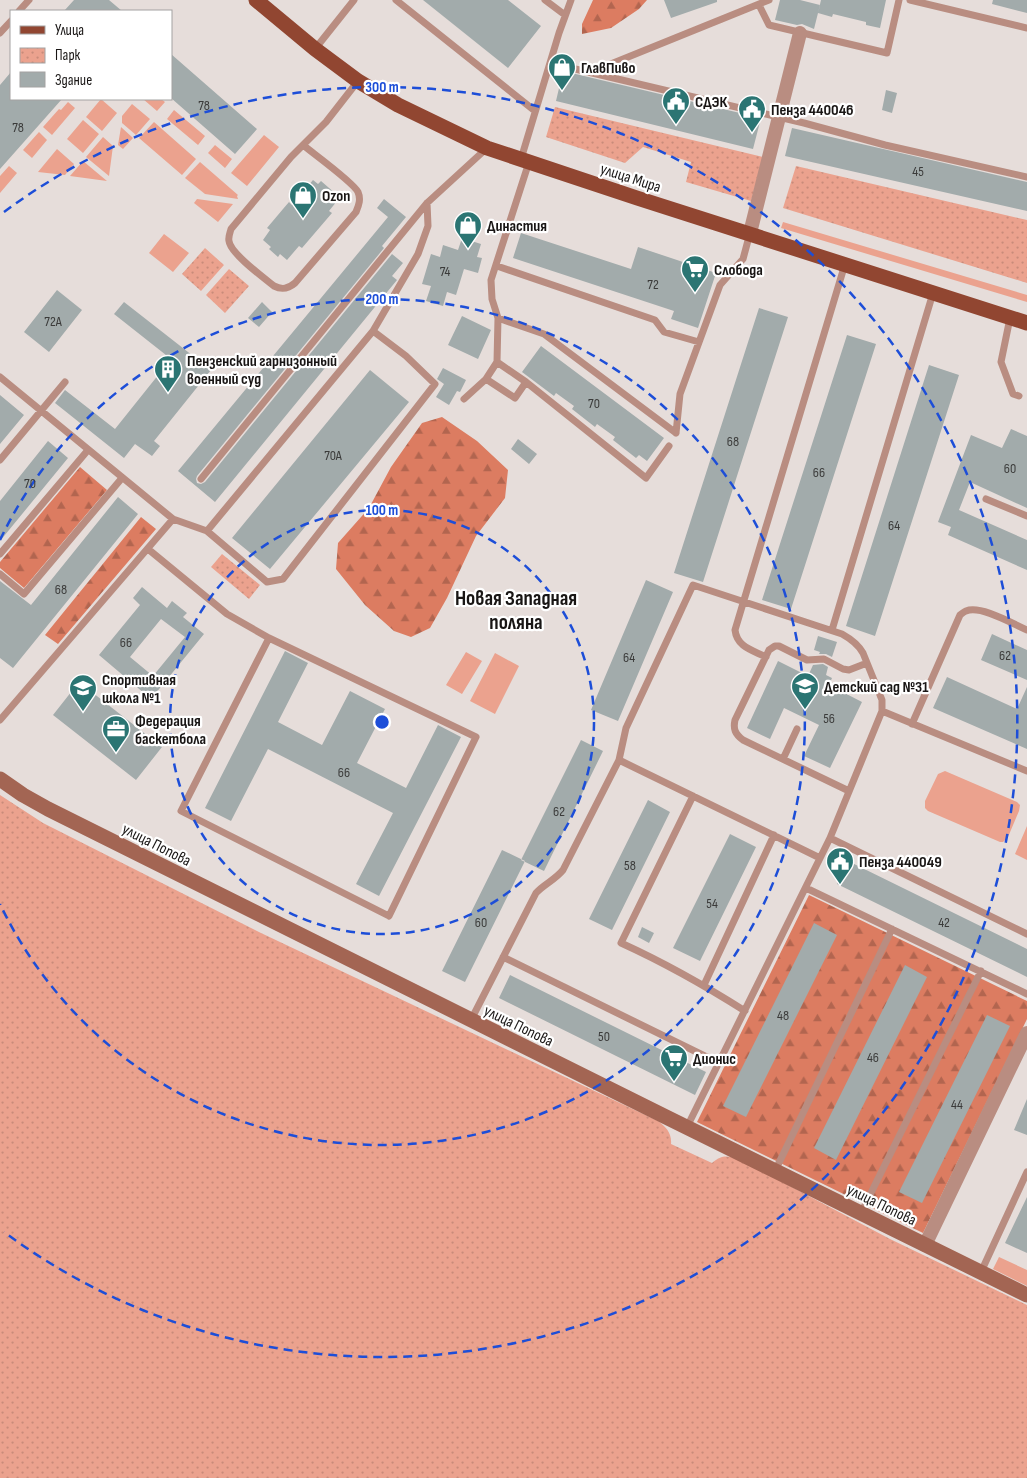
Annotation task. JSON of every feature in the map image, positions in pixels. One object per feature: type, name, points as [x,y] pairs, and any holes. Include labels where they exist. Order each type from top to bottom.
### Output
[{"type":"main road","name":"улица Мира","points":[[256,0],[315,49],[358,81],[398,106],[487,148],[1027,323]]},
{"type":"street","points":[[750,233],[800,33]]},
{"type":"street","name":"улица Попова","points":[[0,779],[22,795],[48,809],[687,1128],[1027,1295]]},
{"type":"street","points":[[925,1245],[1027,1033]]},
{"type":"lane","points":[[21,10],[30,0]]},
{"type":"lane","points":[[315,49],[354,0]]},
{"type":"lane","points":[[396,0],[535,111]]},
{"type":"lane","points":[[545,0],[566,15]]},
{"type":"lane","points":[[464,399],[486,379],[497,362],[498,318],[492,299],[492,280],[525,160],[535,111],[571,0]]},
{"type":"lane","points":[[590,72],[769,0]]},
{"type":"lane","points":[[759,5],[769,26],[887,53],[899,0]]},
{"type":"lane","points":[[910,0],[1027,28]]},
{"type":"lane","points":[[0,33],[10,21]]},
{"type":"lane","points":[[550,63],[885,144],[1027,176]]},
{"type":"lane","points":[[303,145],[352,184],[359,194],[360,200],[356,212],[295,283],[285,289],[278,288],[234,252],[228,241],[229,235],[303,145],[326,122],[358,81]]},
{"type":"lane","points":[[201,479],[428,203],[487,148]]},
{"type":"lane","points":[[207,531],[373,331],[418,254],[428,226],[428,203]]},
{"type":"lane","points":[[498,318],[544,334],[676,433],[680,394],[720,285],[743,259],[750,233]]},
{"type":"lane","points":[[766,657],[739,643],[735,630],[845,264]]},
{"type":"lane","points":[[496,266],[656,320],[664,332],[700,342]]},
{"type":"lane","points":[[832,630],[933,292]]},
{"type":"lane","points":[[1010,317],[1001,362],[1013,394],[1019,396]]},
{"type":"lane","points":[[0,377],[173,520],[207,531],[267,582],[283,579],[435,384],[406,356],[373,331]]},
{"type":"lane","points":[[497,362],[526,382],[646,478],[669,446]]},
{"type":"lane","points":[[486,379],[515,398],[526,382]]},
{"type":"lane","points":[[0,460],[65,382]]},
{"type":"lane","points":[[0,554],[88,450]]},
{"type":"lane","points":[[0,574],[24,594],[122,478]]},
{"type":"lane","points":[[986,499],[1027,516]]},
{"type":"lane","points":[[0,720],[173,520]]},
{"type":"lane","points":[[148,548],[227,614],[269,638],[476,738],[389,916],[181,811],[269,638]]},
{"type":"lane","points":[[471,1020],[536,893],[543,886],[558,877],[563,870],[619,760],[626,728],[693,585],[832,630],[851,639],[859,646],[867,663],[882,700],[882,711],[830,838],[687,1128]]},
{"type":"lane","points":[[912,724],[960,616],[966,611],[974,609],[984,611],[1027,630]]},
{"type":"lane","points":[[849,791],[743,740],[734,731],[735,720],[769,650],[775,646],[779,646],[807,660],[824,659],[843,669],[852,670],[867,663]]},
{"type":"lane","points":[[882,711],[1027,772]]},
{"type":"lane","points":[[783,759],[797,729]]},
{"type":"lane","points":[[619,760],[820,858]]},
{"type":"lane","points":[[693,796],[621,943],[704,985],[745,1011]]},
{"type":"lane","points":[[704,985],[774,835]]},
{"type":"lane","points":[[830,838],[1027,934]]},
{"type":"lane","points":[[806,888],[980,972],[1026,992]]},
{"type":"lane","points":[[775,1171],[892,928]]},
{"type":"lane","points":[[503,957],[719,1063]]},
{"type":"lane","points":[[861,1213],[980,972]]},
{"type":"lane","points":[[981,1272],[1027,1172]]},
{"type":"green space","points":[[593,0],[647,0],[639,9],[611,28],[582,34],[582,24]]},
{"type":"green space","points":[[100,100],[117,113],[102,131],[86,117]]},
{"type":"green space","points":[[144,100],[162,100],[165,102],[157,111]]},
{"type":"green space","points":[[68,102],[75,108],[52,135],[43,127]]},
{"type":"green space","points":[[132,104],[150,119],[136,135],[122,123],[122,116]]},
{"type":"green space","points":[[555,107],[763,157],[751,201],[686,182],[691,162],[643,147],[625,163],[546,137]]},
{"type":"green space","points":[[174,110],[205,136],[198,145],[167,119]]},
{"type":"green space","points":[[83,120],[99,134],[83,153],[67,139]]},
{"type":"green space","points":[[154,122],[196,159],[182,175],[139,138]]},
{"type":"green space","points":[[121,127],[133,138],[123,149],[118,145]]},
{"type":"green space","points":[[39,132],[47,140],[32,158],[23,150]]},
{"type":"green space","points":[[264,135],[279,147],[247,186],[231,173]]},
{"type":"green space","points":[[103,137],[113,146],[109,176],[86,157]]},
{"type":"green space","points":[[215,145],[232,159],[225,168],[208,153]]},
{"type":"green space","points":[[57,149],[74,164],[65,175],[38,172]]},
{"type":"green space","points":[[83,161],[107,181],[70,176]]},
{"type":"green space","points":[[200,162],[238,195],[238,199],[205,194],[185,178]]},
{"type":"green space","points":[[9,166],[17,173],[0,193],[0,176]]},
{"type":"green space","points":[[796,166],[1027,220],[1027,283],[783,208]]},
{"type":"green space","points":[[197,199],[233,204],[218,222],[194,203]]},
{"type":"green space","points":[[783,222],[1027,295],[1027,302],[781,228]]},
{"type":"green space","points":[[164,234],[189,253],[173,272],[149,253]]},
{"type":"green space","points":[[205,248],[224,265],[201,291],[182,274]]},
{"type":"green space","points":[[229,269],[249,286],[225,313],[206,295]]},
{"type":"green space","points":[[442,417],[477,441],[508,470],[505,498],[476,536],[447,598],[430,628],[411,637],[394,631],[365,605],[336,569],[338,543],[369,508],[391,467],[422,423]]},
{"type":"green space","points":[[80,467],[107,490],[24,588],[0,568],[0,562]]},
{"type":"green space","points":[[141,517],[156,529],[58,644],[45,635]]},
{"type":"green space","points":[[222,554],[260,585],[249,599],[211,567]]},
{"type":"green space","points":[[466,652],[482,661],[462,694],[446,685]]},
{"type":"green space","points":[[495,653],[519,666],[495,714],[470,701]]},
{"type":"green space","points":[[945,771],[1020,805],[1008,837],[1003,842],[928,811],[925,808],[925,801],[938,774]]},
{"type":"green space","points":[[0,795],[43,823],[261,933],[658,1121],[668,1131],[671,1137],[671,1144],[712,1163],[719,1158],[726,1157],[741,1160],[890,1239],[1027,1305],[1027,1478],[0,1478]]},
{"type":"green space","points":[[1027,826],[1027,860],[1015,854]]},
{"type":"green space","points":[[809,895],[1027,1001],[1027,1019],[923,1233],[697,1122]]},
{"type":"green space","points":[[999,1257],[1027,1270],[1027,1286],[993,1269]]},
{"type":"building","points":[[74,0],[109,0],[121,10],[65,10]]},
{"type":"building","points":[[423,0],[508,0],[541,26],[508,68]]},
{"type":"building","points":[[664,0],[717,0],[717,2],[671,18]]},
{"type":"building","points":[[780,0],[800,0],[820,5],[814,29],[802,24],[797,25],[775,20]]},
{"type":"building","points":[[821,0],[886,0],[880,28],[866,25],[866,22],[833,14],[832,17],[818,13]]},
{"type":"building","points":[[993,0],[1027,0],[1027,13],[992,4]]},
{"type":"building","points":[[172,55],[257,129],[235,154],[172,99]]},
{"type":"building","points":[[563,71],[761,118],[753,149],[556,101]]},
{"type":"building","points":[[10,73],[10,100],[61,100],[0,169],[0,85]]},
{"type":"building","points":[[886,90],[897,93],[892,113],[882,110]]},
{"type":"building","points":[[792,128],[1027,182],[1027,211],[785,156]]},
{"type":"building","points":[[313,180],[318,184],[321,181],[336,194],[333,197],[337,201],[329,211],[332,213],[302,248],[299,246],[287,260],[280,254],[278,257],[263,240],[270,230],[267,228],[289,202],[292,205]]},
{"type":"building","points":[[384,199],[406,217],[382,246],[384,248],[197,476],[197,483],[205,482],[392,254],[403,263],[392,276],[397,280],[215,502],[178,471],[388,217],[377,208]]},
{"type":"building","points":[[521,233],[631,269],[638,247],[716,273],[698,328],[671,319],[674,311],[513,258]]},
{"type":"building","points":[[462,238],[481,244],[477,257],[482,258],[478,273],[464,269],[456,295],[447,292],[443,306],[426,301],[431,286],[422,284],[431,254],[440,257],[443,245],[458,250]]},
{"type":"building","points":[[57,290],[82,310],[49,352],[24,332]]},
{"type":"building","points":[[124,302],[211,370],[154,441],[160,446],[152,456],[135,444],[124,458],[55,403],[65,390],[115,429],[171,359],[114,314]]},
{"type":"building","points":[[262,302],[272,312],[259,327],[248,318]]},
{"type":"building","points":[[759,308],[788,317],[703,582],[674,573]]},
{"type":"building","points":[[462,316],[491,330],[478,359],[448,345]]},
{"type":"building","points":[[847,335],[876,344],[791,609],[762,600]]},
{"type":"building","points":[[541,346],[664,438],[647,461],[639,455],[636,458],[613,440],[615,437],[597,424],[595,427],[572,409],[574,406],[556,393],[554,396],[522,372]]},
{"type":"building","points":[[929,365],[959,375],[875,636],[846,626]]},
{"type":"building","points":[[443,368],[466,380],[460,392],[457,391],[449,405],[436,397],[444,384],[437,379]]},
{"type":"building","points":[[370,370],[409,402],[270,569],[232,538]]},
{"type":"building","points":[[0,395],[24,415],[0,444]]},
{"type":"building","points":[[1011,429],[1027,436],[1027,508],[970,482],[959,510],[1027,540],[1027,570],[948,535],[951,527],[938,522],[971,435],[1002,448]]},
{"type":"building","points":[[518,439],[537,454],[529,464],[511,449]]},
{"type":"building","points":[[48,441],[68,458],[0,541],[0,501]]},
{"type":"building","points":[[118,497],[138,514],[13,668],[0,658],[0,581],[31,605]]},
{"type":"building","points":[[646,580],[673,592],[618,721],[591,710]]},
{"type":"building","points":[[142,587],[167,608],[172,601],[187,613],[183,617],[204,634],[151,699],[99,655],[140,605],[133,598]],"holes":[[[161,619],[185,637],[153,676],[130,657]]]},
{"type":"building","points":[[992,634],[1027,650],[1027,680],[981,660]]},
{"type":"building","points":[[818,636],[837,642],[832,657],[826,654],[819,654],[820,652],[814,650]]},
{"type":"building","points":[[285,651],[308,663],[278,722],[322,745],[350,691],[385,709],[357,763],[406,788],[438,725],[461,737],[379,896],[356,884],[393,813],[268,749],[231,821],[205,808]]},
{"type":"building","points":[[778,661],[808,676],[813,665],[823,664],[828,667],[826,675],[832,678],[829,685],[862,702],[830,768],[804,756],[819,725],[784,708],[770,739],[747,728]]},
{"type":"building","points":[[947,677],[1017,709],[1027,687],[1027,749],[933,708]]},
{"type":"building","points":[[79,682],[162,747],[136,780],[53,715]]},
{"type":"building","points":[[581,740],[603,751],[544,871],[521,860]]},
{"type":"building","points":[[648,800],[670,812],[612,930],[589,919]]},
{"type":"building","points":[[730,834],[756,847],[700,961],[673,948]]},
{"type":"building","points":[[502,850],[525,861],[465,982],[442,971]]},
{"type":"building","points":[[848,861],[1027,949],[1027,977],[837,884]]},
{"type":"building","points":[[814,923],[837,935],[746,1117],[723,1106]]},
{"type":"building","points":[[642,927],[654,933],[649,943],[638,937]]},
{"type":"building","points":[[905,965],[927,977],[836,1160],[814,1148]]},
{"type":"building","points":[[510,975],[706,1072],[695,1095],[499,998]]},
{"type":"building","points":[[987,1015],[1010,1026],[922,1203],[899,1192]]},
{"type":"building","points":[[1027,1099],[1027,1135],[1014,1130]]},
{"type":"building","points":[[1027,1197],[1027,1253],[1005,1243]]},
{"type":"place","name":"ГлавПиво","points":[[562,91]]},
{"type":"place","name":"СДЭК","points":[[676,125]]},
{"type":"place","name":"Пенза 440046","points":[[752,133]]},
{"type":"place","name":"Ozon","points":[[303,219]]},
{"type":"place","name":"Династия","points":[[468,249]]},
{"type":"place","name":"Слобода","points":[[695,293]]},
{"type":"place","name":"Пензенский гарнизонный военный суд","points":[[168,393]]},
{"type":"place","name":"Детский сад №31","points":[[805,710]]},
{"type":"place","name":"Спортивная школа №1","points":[[83,712]]},
{"type":"place","name":"Федерация баскетбола","points":[[116,753]]},
{"type":"place","name":"Пенза 440049","points":[[840,885]]},
{"type":"place","name":"Дионис","points":[[674,1082]]},
{"type":"district","name":"Новая Западная поляна","points":[[516,610]]}]
